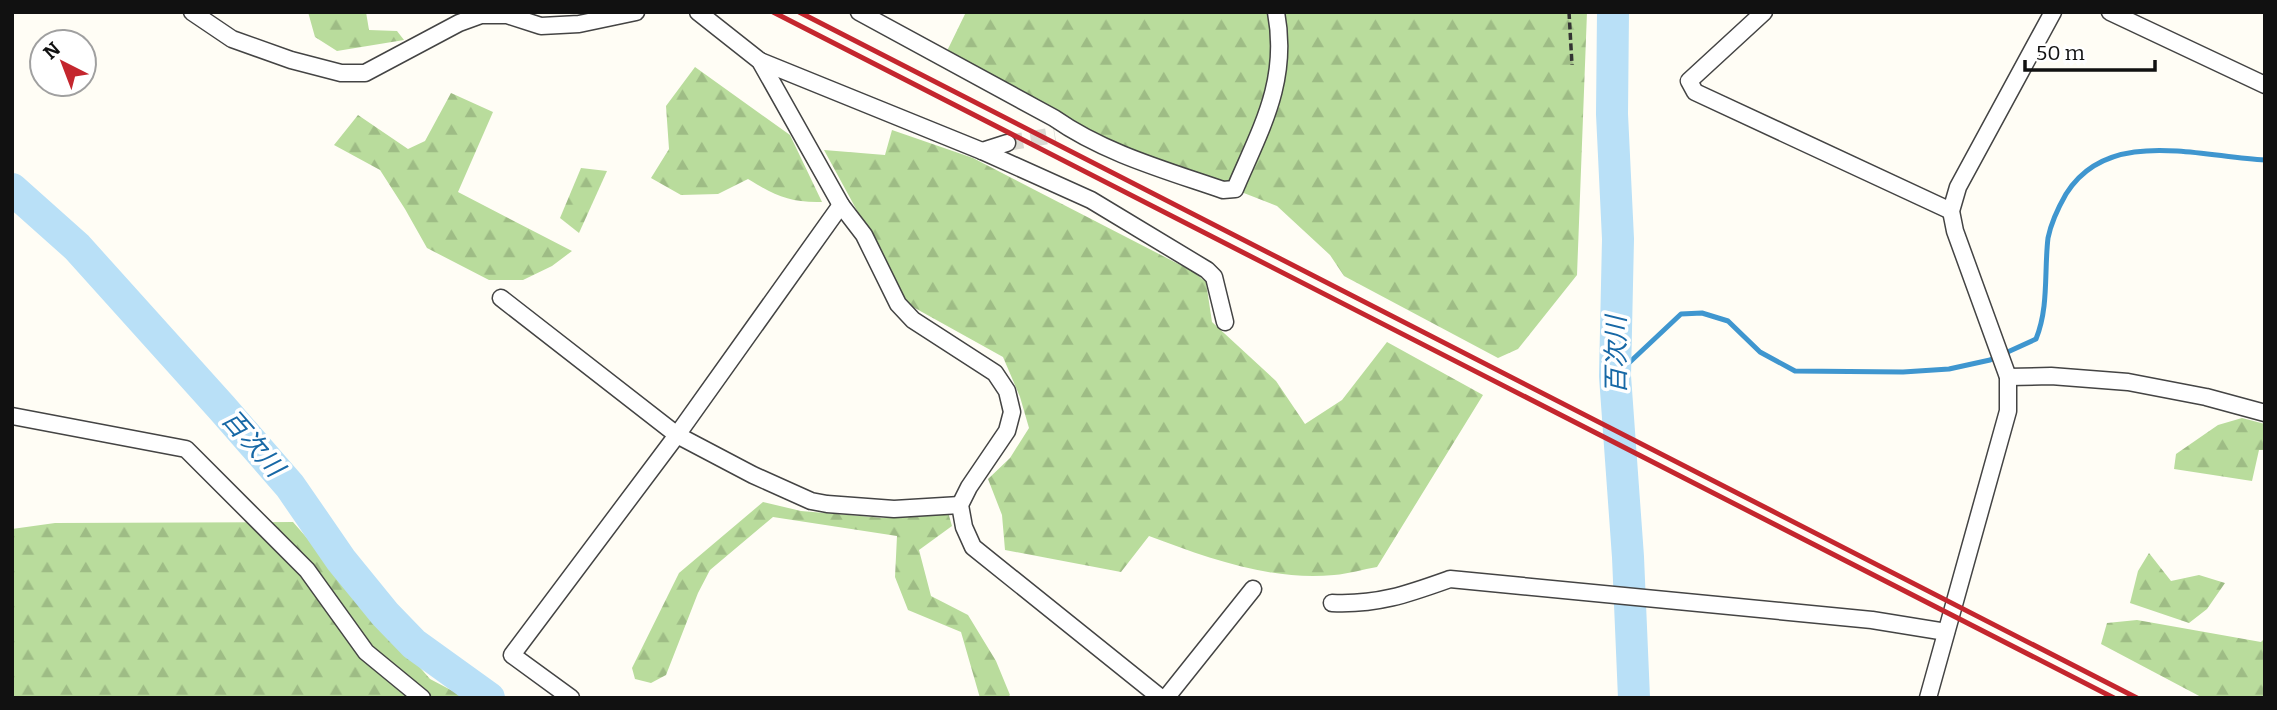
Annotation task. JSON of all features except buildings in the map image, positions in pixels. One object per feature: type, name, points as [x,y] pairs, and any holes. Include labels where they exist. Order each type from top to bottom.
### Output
[{"type":"street","points":[[192,12],[232,38],[291,60],[341,73],[365,73],[459,23],[481,15],[507,15],[541,26],[579,24],[636,12]]},
{"type":"street","points":[[698,12],[760,61],[982,151],[1091,200],[1207,270],[1214,277],[1225,322]]},
{"type":"street","points":[[859,12],[944,56],[1073,131],[1119,153],[1223,190],[1235,189],[1271,103],[1279,69],[1281,38],[1276,12]]},
{"type":"street","points":[[1763,12],[1689,81],[1695,92],[1951,211]]},
{"type":"street","points":[[1928,698],[2008,411],[2005,370],[1955,231],[1951,211],[1958,187],[2053,12]]},
{"type":"street","points":[[2110,12],[2265,85]]},
{"type":"street","points":[[760,61],[841,205],[863,234],[898,304],[913,320],[995,373],[1007,391],[1012,412],[1006,431],[969,486],[960,505],[964,527],[974,547],[1161,698]]},
{"type":"street","points":[[1055,135],[1073,131]]},
{"type":"street","points":[[982,151],[1007,143]]},
{"type":"street","points":[[571,698],[512,655],[677,435],[841,205]]},
{"type":"street","points":[[501,298],[677,435],[753,475],[811,501],[894,509],[960,505]]},
{"type":"street","points":[[2005,370],[2128,382],[2206,397],[2265,413]]},
{"type":"street","points":[[12,416],[186,449],[307,570],[366,653],[422,698]]},
{"type":"street","points":[[1332,603],[1350,604],[1398,598],[1450,579],[1871,620],[1946,632]]},
{"type":"street","points":[[1166,698],[1253,589]]},
{"type":"path","points":[[1569,12],[1572,65]]},
{"type":"green space","points":[[308,12],[366,12],[369,30],[397,31],[404,40],[337,51],[315,37]]},
{"type":"green space","points":[[966,12],[1587,12],[1577,275],[1518,349],[1498,358],[1344,276],[1330,255],[1277,206],[1085,131],[947,51]]},
{"type":"green space","points":[[695,67],[790,135],[822,202],[783,197],[748,179],[718,194],[681,195],[651,178],[669,149],[666,106]]},
{"type":"green space","points":[[451,93],[493,112],[458,192],[572,251],[552,266],[523,280],[489,280],[427,248],[380,170],[334,145],[358,115],[408,149],[425,141]]},
{"type":"green space","points":[[892,130],[973,158],[1192,271],[1206,282],[1212,322],[1276,381],[1305,424],[1342,400],[1387,342],[1483,395],[1377,567],[1334,575],[1286,575],[1217,560],[1149,536],[1121,572],[1005,550],[1002,515],[988,479],[1010,458],[1029,428],[1020,397],[1003,357],[913,307],[904,297],[824,150],[885,155]]},
{"type":"green space","points":[[581,168],[607,171],[579,233],[560,218]]},
{"type":"green space","points":[[2242,418],[2265,424],[2265,450],[2259,450],[2252,481],[2174,469],[2176,454],[2218,425]]},
{"type":"green space","points":[[763,502],[801,511],[884,518],[948,512],[952,526],[919,550],[931,596],[968,615],[996,661],[1010,695],[1007,698],[980,698],[961,632],[908,610],[895,577],[897,536],[773,517],[710,570],[698,593],[666,675],[651,683],[635,679],[632,668],[679,573]]},
{"type":"green space","points":[[293,522],[430,679],[466,698],[12,698],[12,529],[55,523]]},
{"type":"green space","points":[[2149,553],[2171,581],[2199,575],[2225,583],[2207,609],[2189,623],[2130,603],[2138,571]]},
{"type":"green space","points":[[2137,620],[2261,642],[2265,638],[2265,698],[2203,698],[2101,644],[2107,623]]},
{"type":"waterway","name":"百次川","points":[[1613,12],[1612,114],[1618,239],[1615,376],[1628,557],[1634,698]]},
{"type":"waterway","points":[[1615,376],[1681,314],[1702,313],[1728,321],[1760,352],[1795,371],[1903,372],[1949,369],[1990,360],[2036,339],[2043,314],[2049,232],[2066,194],[2084,173],[2106,160],[2130,153],[2157,150],[2265,160]]},
{"type":"waterway","name":"百次川","points":[[12,189],[77,247],[222,408],[290,486],[341,560],[385,614],[414,644],[489,698]]},
{"type":"tunnel","points":[[1007,143],[1055,135]]},
{"type":"railway","points":[[773,12],[2114,698]]},
{"type":"railway","points":[[799,12],[2137,698]]}]
